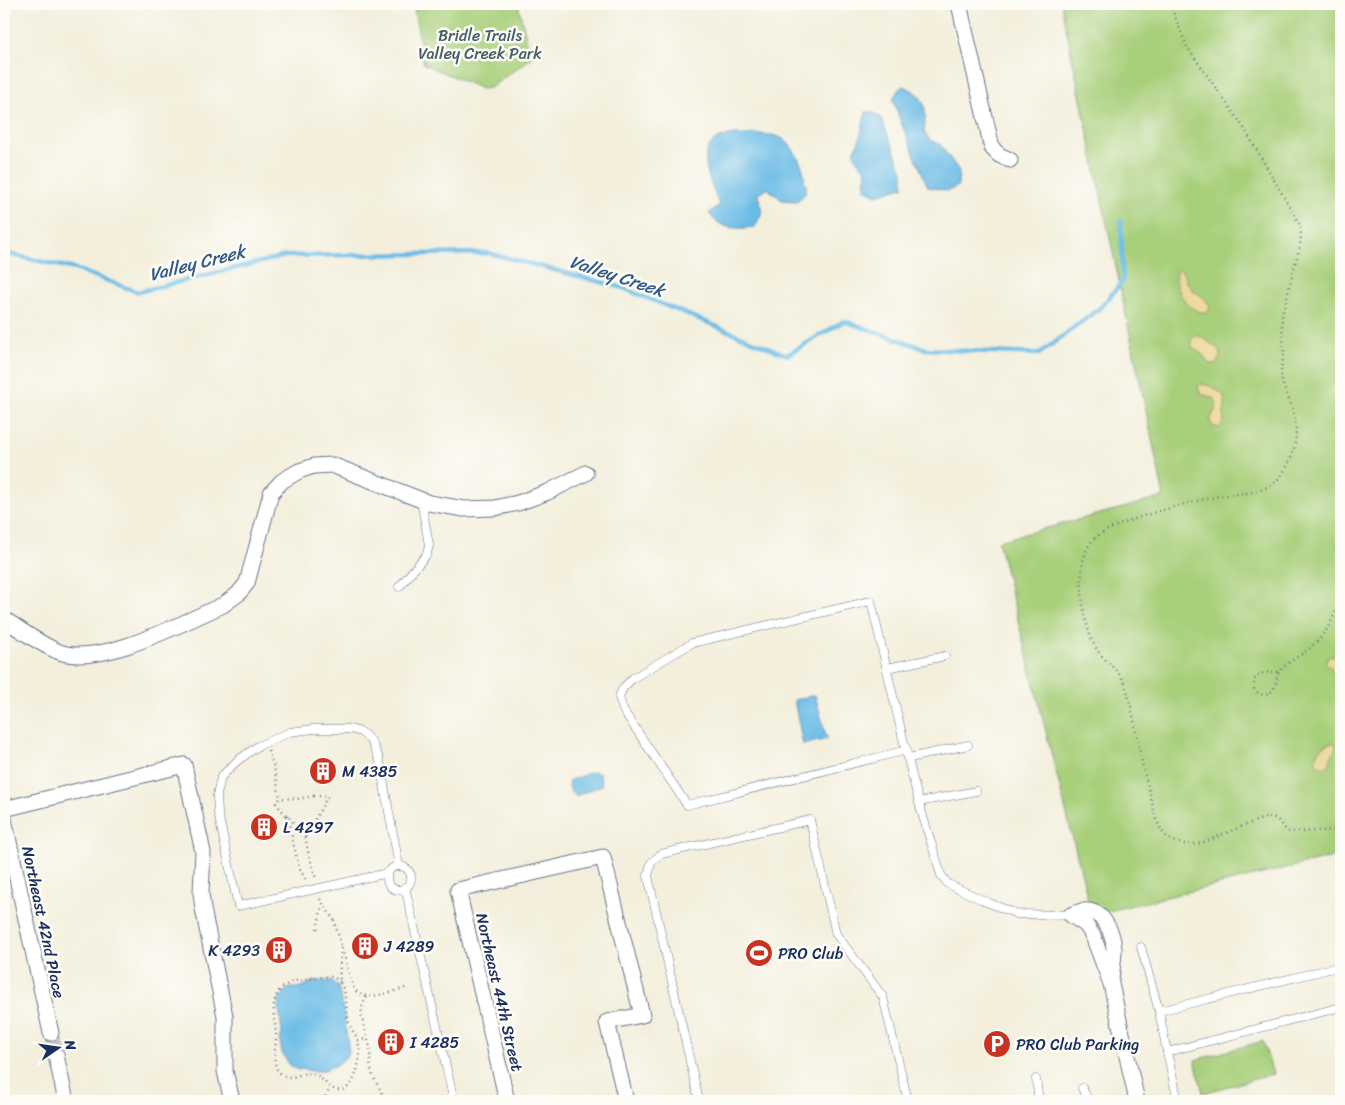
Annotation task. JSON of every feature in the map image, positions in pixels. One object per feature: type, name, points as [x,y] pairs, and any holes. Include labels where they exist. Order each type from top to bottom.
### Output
[{"type":"street","points":[[959,4],[992,148],[998,155],[1010,160]]},
{"type":"street","points":[[4,619],[57,651],[76,656],[122,648],[223,605],[238,594],[247,583],[271,493],[282,482],[299,471],[314,466],[332,465],[429,503],[464,509],[494,508],[518,503],[548,492],[586,473]]},
{"type":"street","points":[[4,809],[184,766],[203,852],[201,893],[225,1016],[225,1071],[232,1101]]},
{"type":"street","name":"Northeast 42nd Place","points":[[4,818],[51,1033]]},
{"type":"street","name":"Northeast 44th Street","points":[[506,1101],[458,890],[603,856],[642,1015],[607,1022],[626,1101]]},
{"type":"street","points":[[1072,915],[1083,911],[1094,913],[1104,918],[1110,932],[1114,948],[1110,984],[1137,1101]]},
{"type":"street","points":[[56,1055],[66,1101]]},
{"type":"lane","points":[[400,587],[427,554],[429,545],[421,500]]},
{"type":"lane","points":[[968,745],[908,754],[687,806],[623,710],[619,697],[623,688],[633,678],[692,643],[872,601],[887,668],[908,754],[919,802],[941,875],[948,884],[1017,914],[1072,915]]},
{"type":"lane","points":[[887,668],[945,656]]},
{"type":"lane","points":[[388,873],[390,885],[397,889],[405,887],[410,883],[410,875],[406,868],[399,866],[391,869],[388,873],[238,906],[218,813],[217,795],[221,777],[237,761],[264,744],[290,732],[313,729],[350,729],[361,732],[370,741],[378,758],[399,866]]},
{"type":"lane","points":[[919,802],[976,791]]},
{"type":"lane","points":[[699,1101],[648,876],[650,863],[661,854],[810,820],[836,934],[883,997],[908,1101]]},
{"type":"lane","points":[[405,887],[454,1101]]},
{"type":"lane","points":[[1141,947],[1159,1011],[1178,1101]]},
{"type":"lane","points":[[1159,1011],[1341,966]]},
{"type":"lane","points":[[1167,1052],[1341,1007]]},
{"type":"lane","points":[[1036,1079],[1039,1101]]},
{"type":"lane","points":[[1082,1088],[1089,1101]]},
{"type":"path","points":[[1170,4],[1187,47],[1244,128],[1300,225],[1300,246],[1282,315],[1284,352],[1281,367],[1282,382],[1295,419],[1296,439],[1291,458],[1285,470],[1276,481],[1266,488],[1255,492],[1219,496],[1152,514],[1118,526],[1095,537],[1087,548],[1082,564],[1081,592],[1086,618],[1098,652],[1120,675],[1125,685],[1158,826],[1168,840],[1177,844],[1202,843],[1272,817],[1289,832],[1341,830]]},
{"type":"path","points":[[1278,672],[1259,674],[1254,680],[1254,689],[1259,694],[1268,694],[1273,691],[1278,672],[1319,640],[1341,601]]},
{"type":"path","points":[[264,744],[270,754],[274,767],[280,798],[276,804],[299,827],[305,837],[315,889]]},
{"type":"path","points":[[280,798],[297,800],[314,796],[328,796],[305,837]]},
{"type":"path","points":[[287,816],[299,868],[315,889],[322,904],[334,920],[353,986],[359,994],[367,997],[409,986]]},
{"type":"path","points":[[317,929],[322,904]]},
{"type":"path","points":[[340,982],[331,976],[307,978],[284,986],[279,991],[274,1000],[275,1061],[277,1070],[282,1075],[289,1078],[305,1073],[315,1074],[330,1088],[342,1090],[348,1088],[353,1083],[358,1057],[358,1040],[350,1028],[344,992],[340,982],[341,946]]},
{"type":"path","points":[[367,997],[362,1003],[361,1008],[370,1049],[371,1071],[384,1101]]},
{"type":"path","points":[[358,1040],[367,1039]]},
{"type":"path","points":[[324,1101],[330,1088]]},
{"type":"green space","name":"Bridle Trails Valley Creek Park","points":[[436,4],[518,4],[531,58],[490,88],[482,89],[424,64],[414,10]]},
{"type":"green space","points":[[1061,4],[1341,4],[1341,855],[1092,915],[998,541],[1164,497]]},
{"type":"green space","points":[[1263,1041],[1273,1074],[1203,1093],[1195,1060]]},
{"type":"sand","points":[[1179,269],[1190,287],[1208,303],[1210,307],[1208,312],[1194,309],[1184,299],[1177,286],[1176,272]]},
{"type":"sand","points":[[1197,335],[1219,350],[1220,357],[1216,364],[1209,364],[1202,354],[1192,347],[1191,340]]},
{"type":"sand","points":[[1200,384],[1212,387],[1224,397],[1224,420],[1219,428],[1212,426],[1210,420],[1217,402],[1213,398],[1201,394],[1198,388]]},
{"type":"sand","points":[[1331,656],[1336,656],[1340,659],[1340,676],[1334,675],[1331,667],[1325,663]]},
{"type":"sand","points":[[1329,743],[1335,743],[1336,745],[1330,762],[1328,766],[1320,766],[1316,763],[1317,753]]},
{"type":"water","points":[[903,86],[917,94],[921,99],[925,110],[924,132],[931,141],[940,144],[959,171],[958,186],[948,191],[928,187],[893,100],[898,90]]},
{"type":"water","points":[[866,112],[873,112],[881,118],[903,172],[903,187],[877,195],[865,189],[866,170],[857,161],[854,153],[860,138]]},
{"type":"water","points":[[759,134],[780,137],[791,147],[802,166],[805,179],[804,184],[807,186],[805,194],[797,201],[782,200],[767,188],[758,194],[762,209],[755,227],[735,228],[718,223],[709,213],[719,205],[709,179],[706,159],[707,151],[712,143],[720,138],[733,135]]},
{"type":"water","points":[[815,695],[827,739],[803,745],[794,700]]},
{"type":"water","points":[[595,771],[596,774],[599,773],[602,785],[575,796],[574,792],[571,793],[568,781]]},
{"type":"water","points":[[315,981],[331,981],[338,986],[349,1053],[343,1060],[329,1068],[319,1071],[298,1070],[290,1065],[282,1053],[280,1042],[282,1032],[278,1002],[289,988],[298,988]]},
{"type":"waterway","name":"Valley Creek","points":[[4,253],[75,269],[138,292],[285,256],[488,253],[620,287],[787,355],[844,321],[926,349],[1039,354],[1101,307],[1123,281],[1121,221]]},
{"type":"tunnel","points":[[51,1033],[56,1055]]},
{"type":"place","name":"M 4385","points":[[323,771]]},
{"type":"place","name":"L 4297","points":[[264,827]]},
{"type":"place","name":"J 4289","points":[[365,946]]},
{"type":"place","name":"K 4293","points":[[279,950]]},
{"type":"place","name":"PRO Club","points":[[759,953]]},
{"type":"place","name":"I 4285","points":[[391,1042]]},
{"type":"place","name":"PRO Club Parking","points":[[997,1044]]}]
